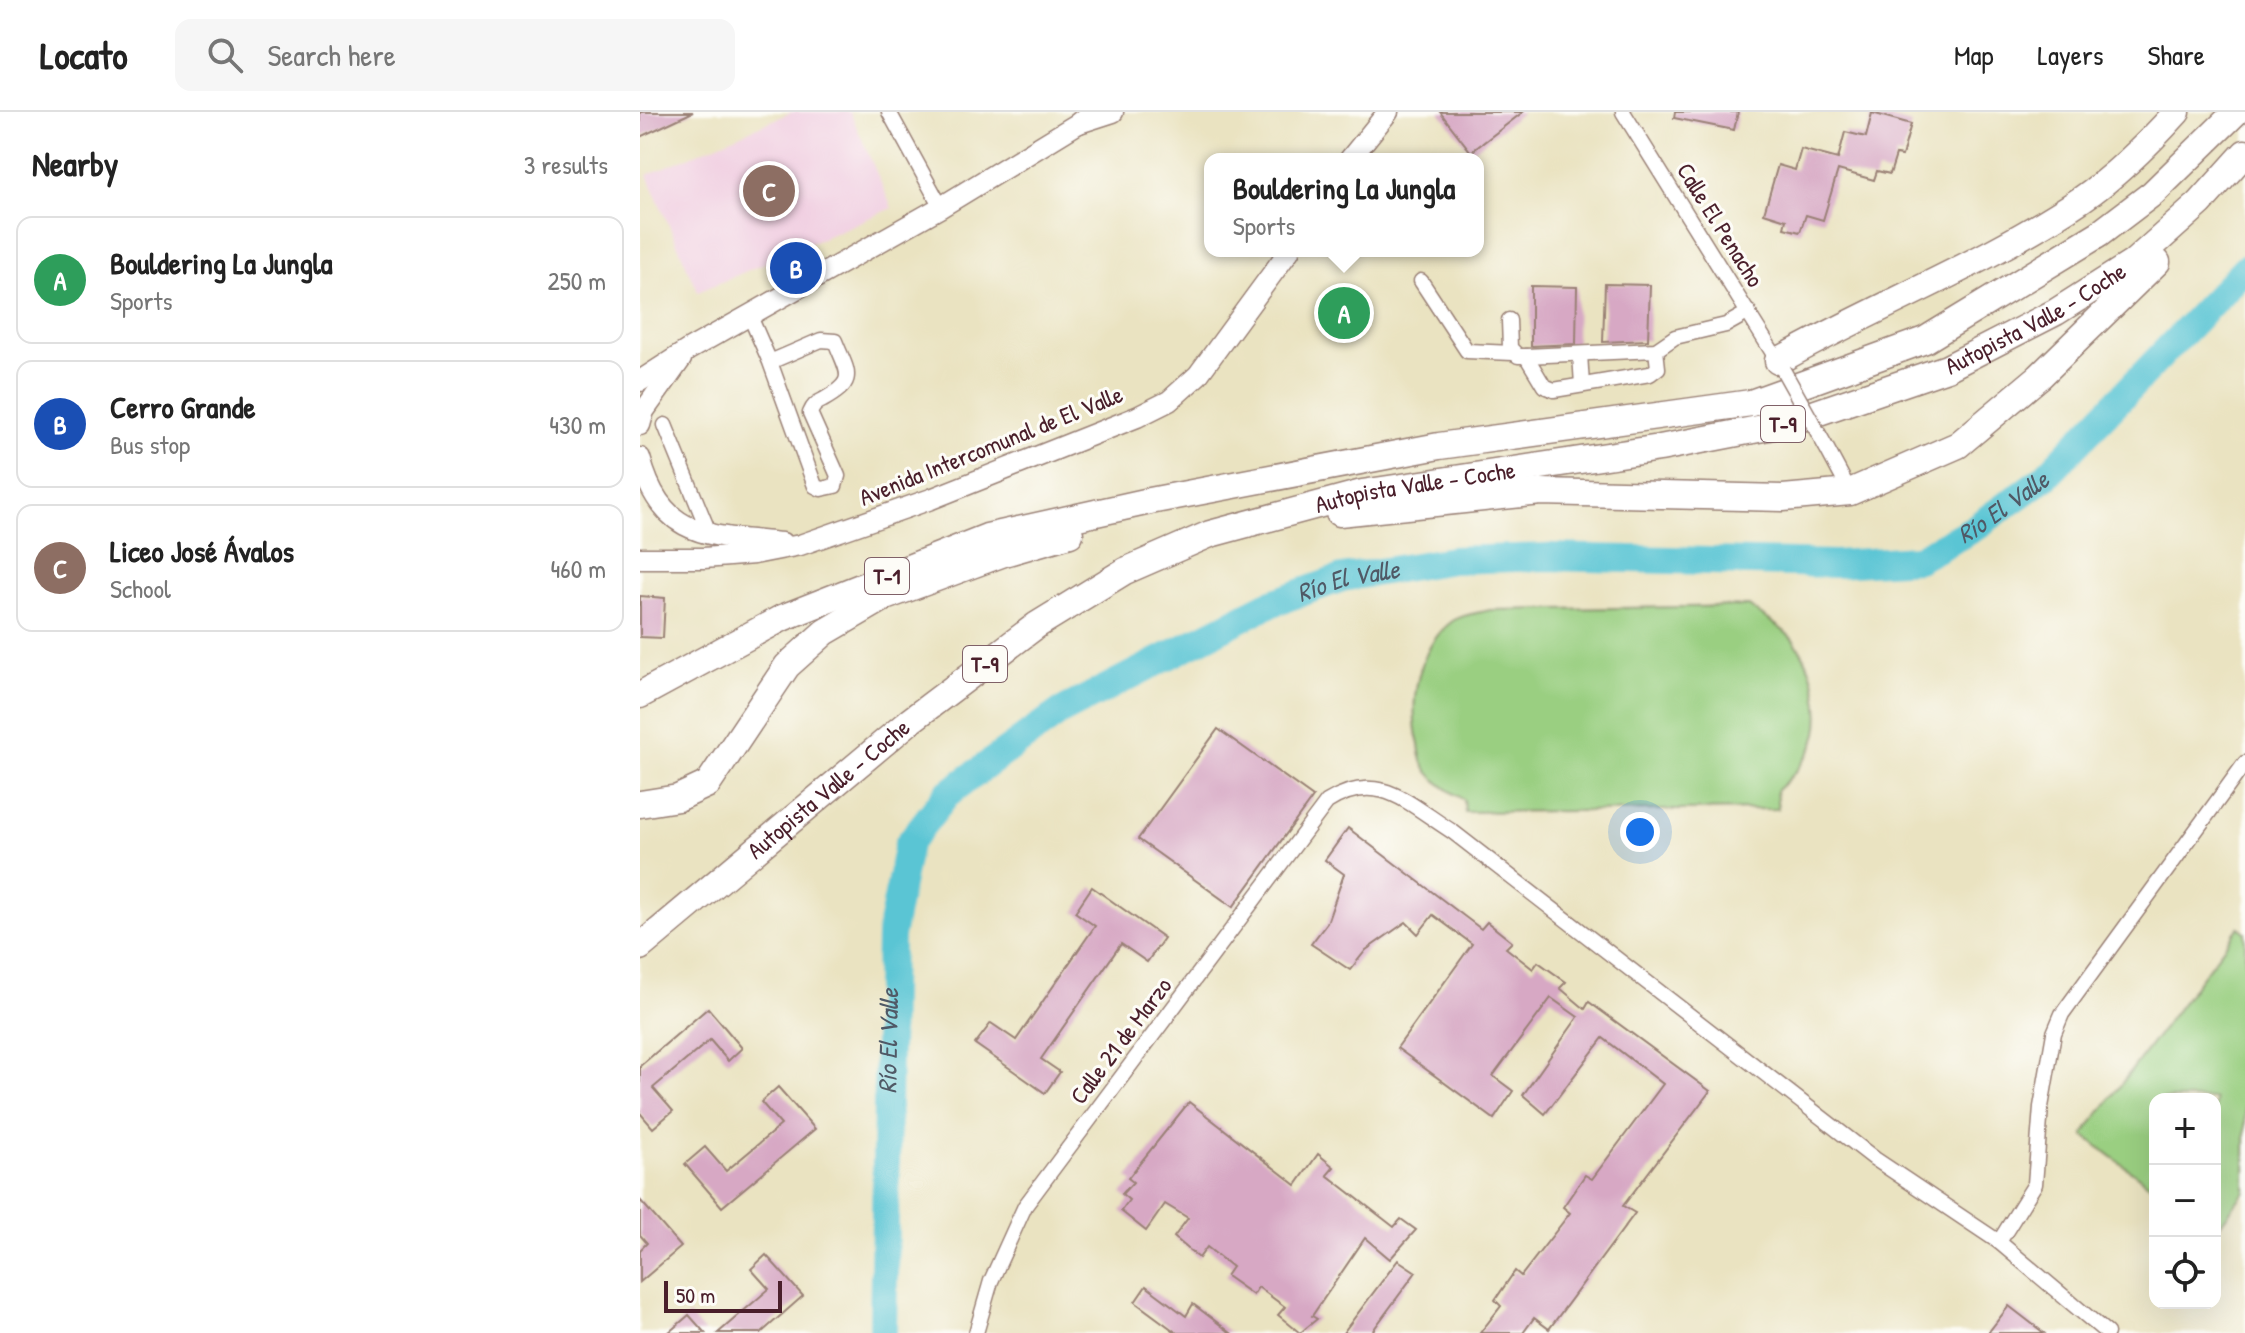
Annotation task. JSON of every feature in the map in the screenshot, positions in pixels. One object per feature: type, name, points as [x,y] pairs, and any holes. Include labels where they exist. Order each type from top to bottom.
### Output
[{"type":"highway","points":[[1781,366],[2055,216],[2112,176],[2177,112]]},
{"type":"highway","name":"Autopista Valle - Coche","points":[[640,695],[782,618],[987,537],[1150,501],[1439,446],[1751,403],[1925,340],[2120,218],[2153,193],[2236,112]]},
{"type":"highway","name":"Autopista Valle - Coche","points":[[640,947],[910,721],[1037,625],[1125,571],[1210,534],[1362,493],[1660,448],[1784,424],[1947,368],[2056,312],[2133,263],[2200,203],[2245,153]]},
{"type":"highway","points":[[1248,522],[1541,492],[1783,498],[1850,492],[1958,445],[2039,377],[2185,234],[2245,167]]},
{"type":"highway","points":[[640,804],[678,798],[708,784],[787,666],[825,632],[885,597],[1004,553],[1126,518],[1150,501]]},
{"type":"main road","points":[[640,381],[749,314],[941,207],[1084,118],[1113,112]]},
{"type":"main road","points":[[1355,153],[1388,112]]},
{"type":"main road","name":"Avenida Intercomunal de El Valle","points":[[640,558],[754,554],[800,545],[931,499],[1069,445],[1169,401],[1198,375],[1285,257]]},
{"type":"main road","points":[[640,425],[644,411],[688,350]]},
{"type":"main road","points":[[640,458],[661,504],[673,519],[691,531],[800,545]]},
{"type":"street","points":[[889,112],[941,207]]},
{"type":"street","name":"Calle El Penacho","points":[[1623,112],[1749,312],[1850,492]]},
{"type":"street","points":[[1421,281],[1467,351],[1519,355],[1656,350],[1675,337],[1726,325],[1749,312]]},
{"type":"street","points":[[749,314],[770,362],[815,486],[821,489],[835,486],[838,476],[810,413],[812,407],[846,384],[847,374],[835,341],[821,340],[770,362]]},
{"type":"street","points":[[1509,320],[1510,348],[1548,389],[1650,374],[1658,368],[1656,350]]},
{"type":"street","points":[[1580,354],[1582,385]]},
{"type":"street","points":[[665,425],[710,535]]},
{"type":"street","points":[[2107,1333],[1999,1242],[2035,1184],[2041,1107],[2054,1033],[2062,1014],[2245,763]]},
{"type":"street","name":"Calle 21 de Marzo","points":[[976,1333],[991,1281],[1025,1206],[1327,802],[1346,790],[1365,786],[1390,792],[1453,832],[1875,1159],[1999,1242]]},
{"type":"shaded area","points":[[792,112],[850,112],[892,208],[698,292],[647,175]]},
{"type":"green space","points":[[1749,606],[1793,640],[1807,663],[1816,692],[1818,722],[1812,748],[1792,776],[1776,791],[1778,809],[1465,812],[1464,800],[1424,767],[1416,729],[1418,677],[1431,645],[1441,631],[1458,618],[1490,610]]},
{"type":"green space","points":[[2239,927],[2245,932],[2245,1191],[2221,1223],[2221,1093],[2149,1093],[2149,1184],[2083,1135]]},
{"type":"building","points":[[640,112],[693,112],[640,137]]},
{"type":"building","points":[[1440,112],[1523,112],[1471,152]]},
{"type":"building","points":[[1675,112],[1738,112],[1734,130],[1674,118]]},
{"type":"building","points":[[1872,113],[1911,124],[1902,156],[1896,155],[1890,174],[1877,171],[1874,180],[1838,170],[1823,220],[1806,215],[1800,232],[1784,228],[1786,220],[1764,213],[1778,165],[1795,170],[1801,149],[1838,159],[1845,132],[1866,137]]},
{"type":"building","points":[[1605,284],[1650,285],[1648,340],[1603,342]]},
{"type":"building","points":[[1531,286],[1577,287],[1576,344],[1531,346]]},
{"type":"building","points":[[640,596],[665,598],[663,638],[640,637]]},
{"type":"building","points":[[1218,729],[1313,797],[1233,907],[1138,839]]},
{"type":"building","points":[[1348,828],[1481,929],[1487,922],[1512,942],[1506,948],[1533,969],[1538,962],[1566,982],[1560,988],[1585,1009],[1589,1002],[1710,1091],[1623,1206],[1635,1213],[1549,1329],[1534,1318],[1523,1333],[1480,1333],[1501,1306],[1495,1300],[1515,1271],[1521,1276],[1570,1213],[1563,1207],[1585,1175],[1592,1179],[1663,1084],[1603,1038],[1545,1114],[1523,1095],[1578,1017],[1551,998],[1493,1076],[1513,1091],[1494,1119],[1397,1048],[1472,944],[1433,915],[1418,934],[1406,922],[1366,950],[1350,970],[1311,944],[1327,923],[1344,874],[1325,860]]},
{"type":"building","points":[[1092,887],[1164,938],[1147,962],[1121,944],[1041,1059],[1060,1072],[1045,1093],[975,1044],[991,1023],[1016,1040],[1095,926],[1075,912]]},
{"type":"building","points":[[708,1008],[742,1048],[728,1061],[710,1040],[653,1088],[673,1111],[653,1128],[640,1113],[640,1066]]},
{"type":"building","points":[[778,1087],[815,1129],[722,1207],[685,1164],[705,1147],[726,1171],[781,1125],[761,1102]]},
{"type":"building","points":[[1189,1102],[1296,1185],[1318,1154],[1334,1167],[1327,1175],[1394,1227],[1401,1219],[1416,1230],[1390,1259],[1365,1238],[1312,1316],[1317,1319],[1300,1333],[1278,1315],[1285,1307],[1258,1287],[1253,1295],[1226,1276],[1232,1267],[1207,1247],[1199,1258],[1174,1237],[1188,1218],[1165,1204],[1146,1231],[1121,1211],[1129,1200],[1122,1194],[1133,1182],[1128,1178]]},
{"type":"building","points":[[640,1200],[681,1247],[640,1282],[640,1250],[647,1243],[640,1235]]},
{"type":"building","points":[[766,1255],[803,1296],[761,1333],[718,1333],[769,1289],[751,1269]]},
{"type":"building","points":[[1398,1260],[1416,1272],[1371,1333],[1343,1333]]},
{"type":"building","points":[[1146,1286],[1186,1316],[1193,1304],[1231,1333],[1177,1333],[1135,1302]]},
{"type":"building","points":[[2009,1306],[2044,1333],[1988,1333]]},
{"type":"building","points":[[689,1315],[705,1333],[668,1333]]},
{"type":"waterway","name":"Río El Valle","points":[[883,1333],[890,936],[908,844],[947,794],[1060,712],[1267,605],[1342,578],[1452,560],[1549,557],[1835,564],[1918,559],[1973,529],[2045,477],[2245,268]]},
{"type":"place","name":"Liceo José Ávalos","points":[[769,191]]},
{"type":"place","name":"Cerro Grande","points":[[796,268]]},
{"type":"place","name":"Bouldering La Jungla","points":[[1344,313]]}]
